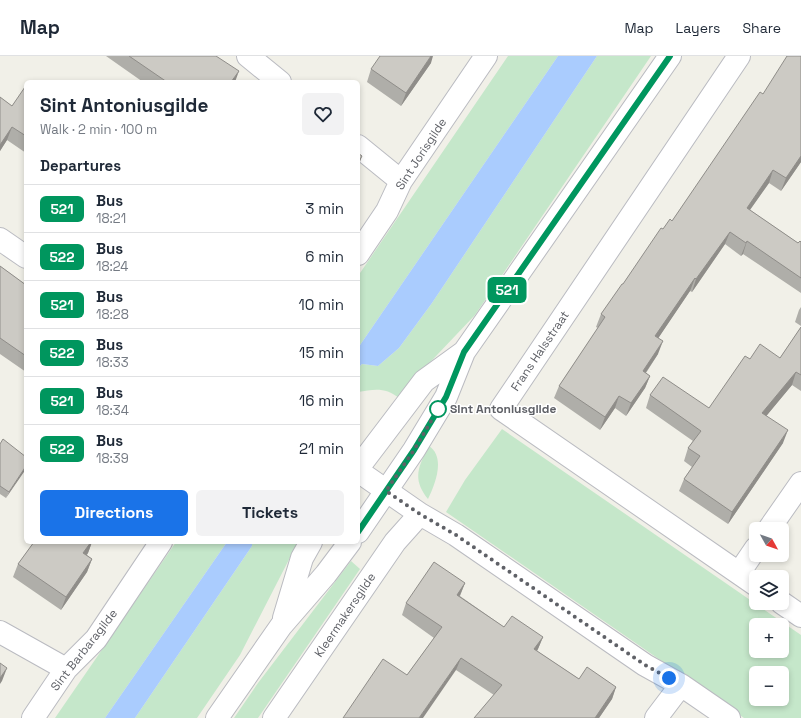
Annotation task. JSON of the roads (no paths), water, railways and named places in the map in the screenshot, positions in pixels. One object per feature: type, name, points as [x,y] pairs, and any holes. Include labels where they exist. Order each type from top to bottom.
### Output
[{"type":"street","points":[[248,56],[278,80]]},
{"type":"street","name":"Sint Jorisgilde","points":[[360,251],[387,211],[401,181],[486,56]]},
{"type":"street","points":[[360,529],[414,450],[446,397],[464,352],[670,56]]},
{"type":"street","name":"Frans Halsstraat","points":[[739,56],[501,409],[747,579]]},
{"type":"street","points":[[360,148],[401,181]]},
{"type":"street","points":[[0,239],[24,256]]},
{"type":"street","points":[[360,465],[424,381],[464,352]]},
{"type":"street","points":[[360,473],[420,514],[456,535],[645,665],[681,685],[728,718]]},
{"type":"street","points":[[774,522],[801,483]]},
{"type":"street","name":"Kleermakersgilde","points":[[274,718],[395,542],[420,514]]},
{"type":"street","name":"Sint Barbaragilde","points":[[33,718],[66,669],[96,638],[160,544]]},
{"type":"street","points":[[281,626],[302,558],[310,544]]},
{"type":"street","points":[[217,718],[281,626],[326,574],[348,544]]},
{"type":"street","points":[[747,579],[752,562]]},
{"type":"street","points":[[789,608],[801,616]]},
{"type":"street","points":[[0,632],[66,669]]},
{"type":"street","points":[[656,718],[681,685]]},
{"type":"water","points":[[558,56],[597,56],[432,303],[399,348],[378,366],[362,364],[360,366],[360,345]]},
{"type":"water","points":[[226,544],[252,544],[135,718],[105,718]]},
{"type":"place","name":"Sint Antoniusgilde","points":[[438,409]]}]
